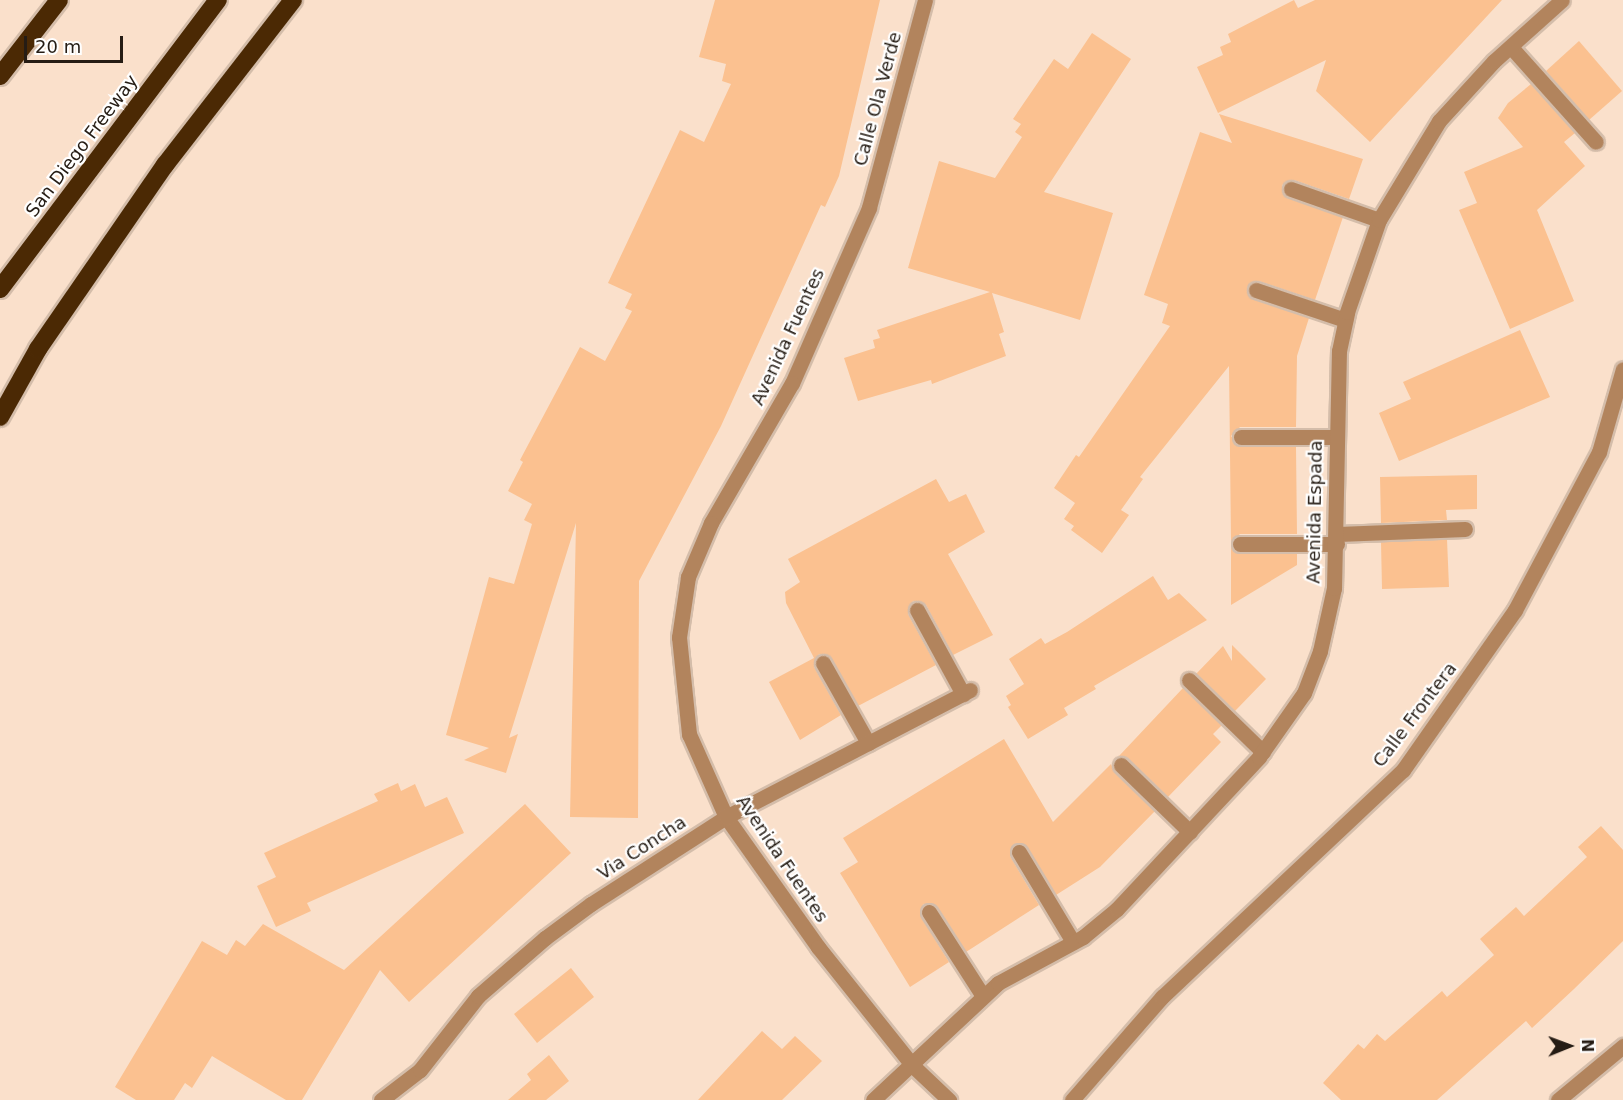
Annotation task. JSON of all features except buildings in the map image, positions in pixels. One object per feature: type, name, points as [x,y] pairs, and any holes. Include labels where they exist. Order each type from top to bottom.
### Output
[{"type":"highway","points":[[0,76],[59,0]]},
{"type":"highway","name":"San Diego Freeway","points":[[0,289],[218,0]]},
{"type":"highway","points":[[0,417],[38,349],[165,165],[293,0]]},
{"type":"street","name":"Calle Ola Verde","points":[[869,208],[925,0]]},
{"type":"street","name":"Avenida Espada","points":[[873,1100],[913,1066],[982,996],[998,983],[1074,942],[1117,909],[1263,752],[1304,693],[1320,651],[1334,588],[1337,539],[1335,381],[1345,320],[1379,220],[1439,121],[1511,47],[1562,0]]},
{"type":"street","points":[[1511,47],[1596,142]]},
{"type":"street","points":[[1291,189],[1379,220]]},
{"type":"street","name":"Avenida Fuentes","points":[[869,208],[792,383],[711,523],[688,577],[679,637],[689,734],[726,817],[818,947],[913,1066],[949,1100]]},
{"type":"street","points":[[1256,290],[1345,320]]},
{"type":"street","name":"Calle Frontera","points":[[1072,1100],[1162,997],[1403,770],[1515,610],[1599,452],[1623,369]]},
{"type":"street","points":[[1241,437],[1335,437]]},
{"type":"street","points":[[1240,544],[1465,529]]},
{"type":"street","name":"Via Concha","points":[[381,1100],[420,1070],[478,996],[545,938],[726,817],[966,692],[917,610]]},
{"type":"street","points":[[823,663],[868,743]]},
{"type":"street","points":[[1189,680],[1263,752]]},
{"type":"street","points":[[1121,765],[1190,832]]},
{"type":"street","points":[[1019,852],[1074,942]]},
{"type":"street","points":[[929,912],[982,996]]},
{"type":"street","points":[[1558,1100],[1623,1046]]}]
